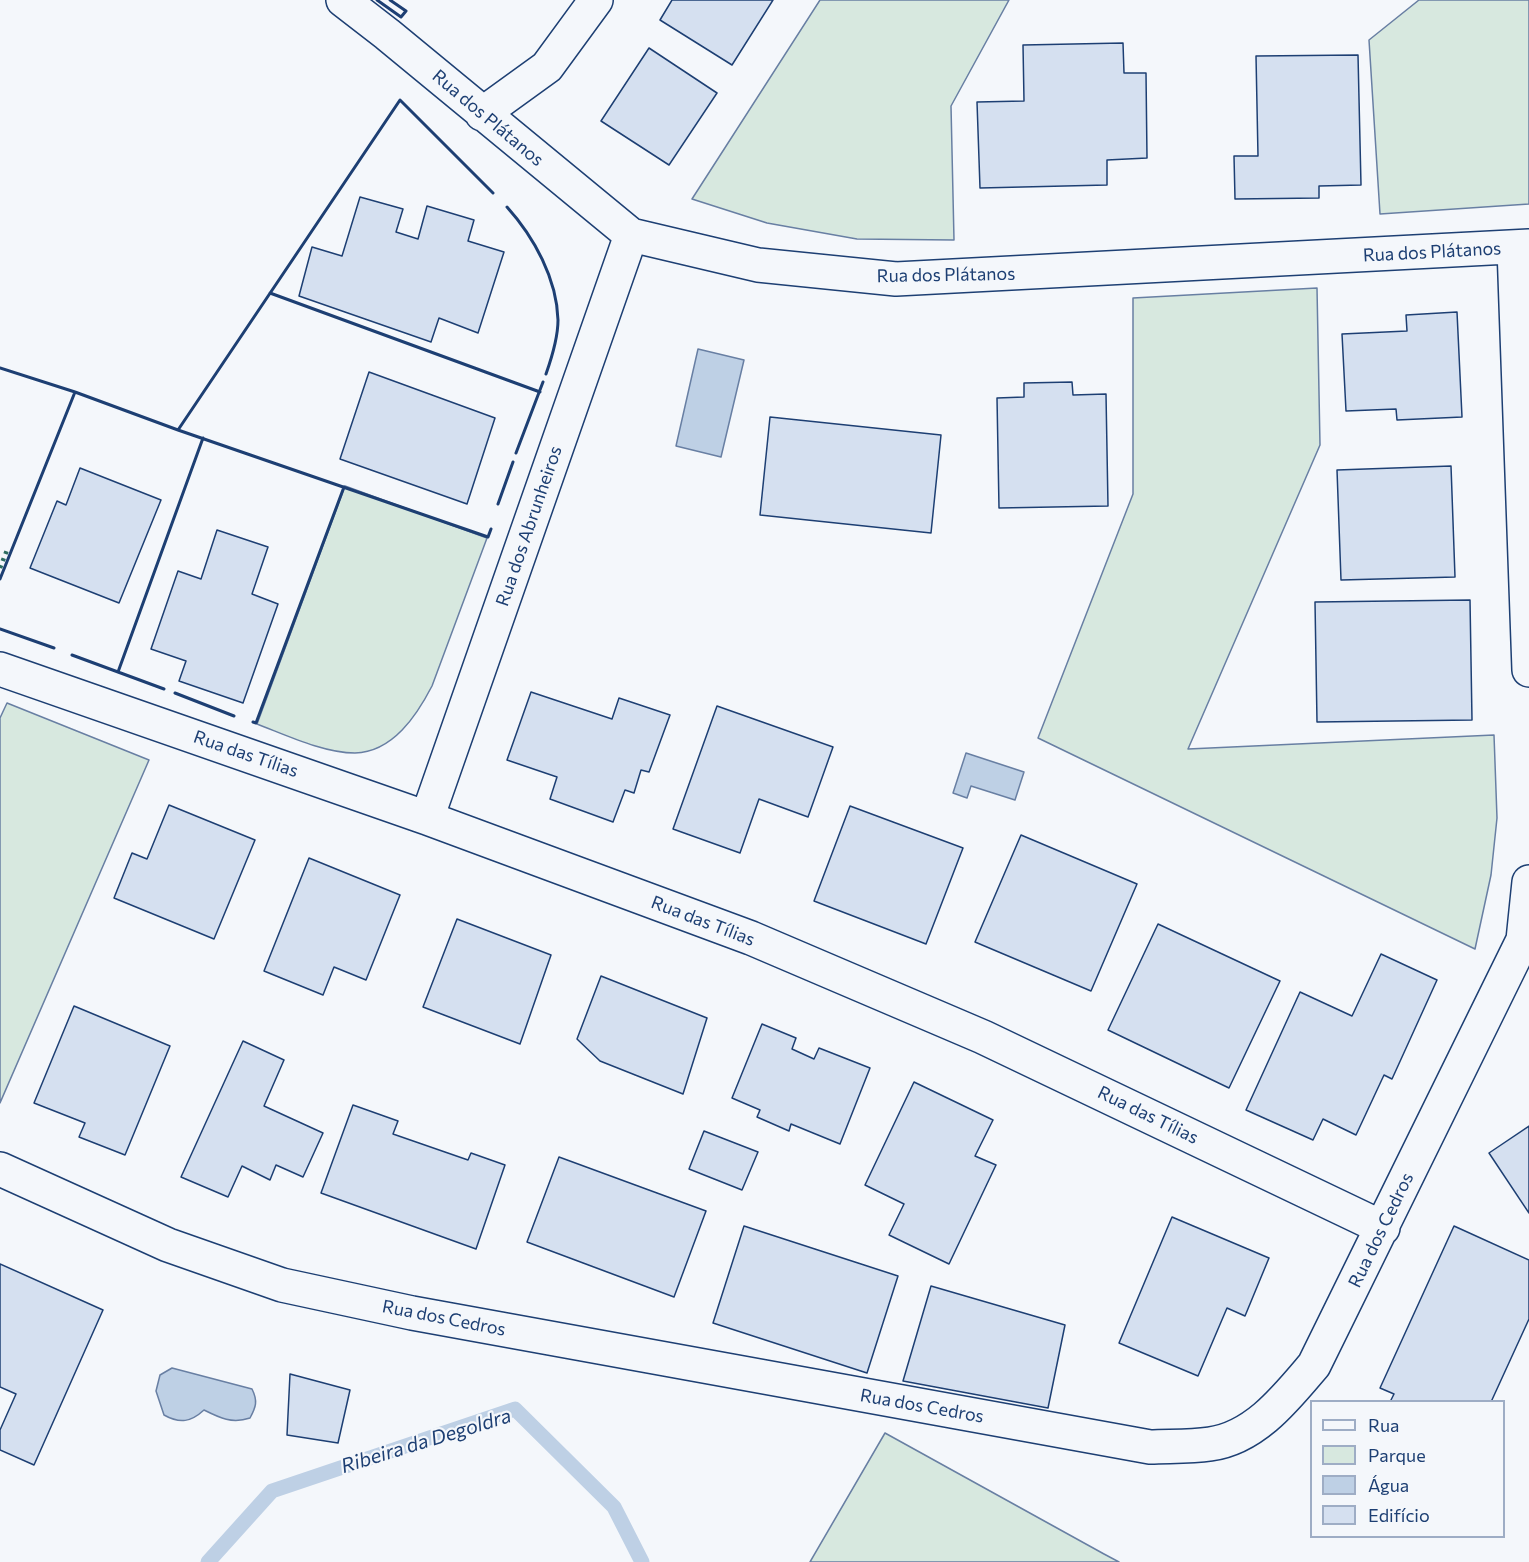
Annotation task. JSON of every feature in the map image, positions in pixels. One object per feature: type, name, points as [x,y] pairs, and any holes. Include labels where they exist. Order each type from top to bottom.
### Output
[{"type":"street","name":"Rua dos Plátanos","points":[[343,0],[631,235],[758,266],[896,279],[1522,247]]},
{"type":"street","points":[[482,114],[547,67],[596,0]]},
{"type":"street","name":"Rua dos Abrunheiros","points":[[427,818],[631,235]]},
{"type":"street","points":[[1522,247],[1529,670]]},
{"type":"street","name":"Rua das Tílias","points":[[0,669],[427,818],[751,938],[984,1037],[1383,1228]]},
{"type":"street","name":"Rua dos Cedros","points":[[0,1169],[168,1245],[282,1285],[423,1315],[1150,1447],[1211,1444],[1236,1437],[1265,1419],[1314,1365],[1526,940],[1529,882]]},
{"type":"green space","points":[[820,0],[1009,0],[951,106],[954,240],[857,239],[767,223],[692,199]]},
{"type":"green space","points":[[1419,0],[1529,0],[1529,204],[1380,214],[1369,40]]},
{"type":"green space","points":[[1317,288],[1320,445],[1188,749],[1494,735],[1497,818],[1491,875],[1475,949],[1038,738],[1133,494],[1133,298]]},
{"type":"green space","points":[[345,486],[487,538],[432,686],[419,709],[392,739],[369,751],[355,753],[318,747],[257,724]]},
{"type":"green space","points":[[7,703],[149,760],[0,1103],[0,718]]},
{"type":"green space","points":[[885,1433],[1104,1554],[1119,1562],[810,1562]]},
{"type":"water","points":[[698,349],[744,360],[721,457],[676,446]]},
{"type":"water","points":[[966,753],[1024,772],[1015,800],[971,786],[967,798],[953,793]]},
{"type":"water","points":[[172,1368],[252,1389],[256,1404],[250,1418],[232,1420],[221,1418],[204,1410],[195,1417],[180,1421],[164,1415],[156,1391],[160,1375]]},
{"type":"building","points":[[672,0],[773,0],[732,65],[660,20]]},
{"type":"building","points":[[1123,43],[1124,73],[1146,73],[1147,158],[1107,160],[1107,185],[980,188],[977,102],[1024,101],[1023,45]]},
{"type":"building","points":[[649,48],[717,93],[669,165],[601,121]]},
{"type":"building","points":[[1358,55],[1361,185],[1319,186],[1319,198],[1235,199],[1234,156],[1258,156],[1256,56]]},
{"type":"building","points":[[360,197],[403,209],[396,232],[418,239],[427,206],[474,220],[468,241],[504,252],[478,333],[439,318],[431,342],[299,296],[312,247],[342,256]]},
{"type":"building","points":[[1457,312],[1462,417],[1397,420],[1396,409],[1346,411],[1342,334],[1407,331],[1406,315]]},
{"type":"building","points":[[369,372],[495,418],[467,504],[340,459]]},
{"type":"building","points":[[1072,382],[1073,395],[1106,394],[1108,506],[999,508],[997,398],[1024,397],[1024,383]]},
{"type":"building","points":[[770,417],[941,435],[931,533],[760,515]]},
{"type":"building","points":[[1451,466],[1455,577],[1341,580],[1337,470]]},
{"type":"building","points":[[80,468],[161,500],[119,603],[30,568],[57,501],[66,505]]},
{"type":"building","points":[[217,530],[268,547],[252,594],[278,604],[243,703],[179,681],[186,661],[151,649],[178,571],[201,579]]},
{"type":"building","points":[[1470,600],[1472,720],[1317,722],[1315,602]]},
{"type":"building","points":[[531,692],[612,719],[619,698],[670,715],[649,772],[641,770],[634,793],[625,790],[613,822],[550,799],[557,777],[507,760]]},
{"type":"building","points":[[717,706],[833,747],[808,817],[759,799],[740,853],[673,829]]},
{"type":"building","points":[[169,805],[255,840],[214,939],[114,898],[132,853],[147,859]]},
{"type":"building","points":[[850,806],[963,848],[926,944],[814,901]]},
{"type":"building","points":[[1021,835],[1137,884],[1091,991],[975,942]]},
{"type":"building","points":[[309,858],[400,895],[366,980],[334,967],[323,995],[264,971]]},
{"type":"building","points":[[457,919],[551,955],[520,1044],[423,1007]]},
{"type":"building","points":[[1158,924],[1280,981],[1229,1088],[1108,1030]]},
{"type":"building","points":[[1381,954],[1437,980],[1392,1079],[1384,1075],[1356,1135],[1323,1119],[1313,1140],[1246,1110],[1300,992],[1352,1016]]},
{"type":"building","points":[[601,976],[707,1018],[683,1094],[600,1061],[577,1039]]},
{"type":"building","points":[[74,1006],[170,1046],[125,1155],[79,1137],[85,1123],[34,1103]]},
{"type":"building","points":[[762,1024],[796,1038],[792,1049],[814,1059],[819,1048],[870,1068],[840,1144],[791,1124],[789,1131],[757,1117],[760,1110],[732,1098]]},
{"type":"building","points":[[243,1041],[284,1060],[264,1106],[323,1133],[303,1177],[276,1165],[270,1180],[242,1166],[228,1197],[181,1177]]},
{"type":"building","points":[[914,1082],[993,1120],[975,1156],[996,1165],[949,1264],[889,1235],[904,1204],[865,1185]]},
{"type":"building","points":[[353,1105],[398,1121],[393,1134],[468,1160],[471,1153],[505,1165],[476,1249],[321,1193]]},
{"type":"building","points":[[1529,1126],[1529,1213],[1489,1153]]},
{"type":"building","points":[[704,1131],[758,1152],[742,1190],[689,1169]]},
{"type":"building","points":[[559,1157],[706,1211],[674,1297],[527,1242]]},
{"type":"building","points":[[1172,1217],[1269,1258],[1245,1316],[1227,1308],[1198,1376],[1119,1343]]},
{"type":"building","points":[[744,1226],[898,1276],[867,1373],[713,1323]]},
{"type":"building","points":[[1454,1226],[1529,1260],[1529,1319],[1492,1400],[1391,1400],[1394,1394],[1380,1388]]},
{"type":"building","points":[[0,1264],[103,1310],[34,1465],[0,1450],[0,1430],[16,1394],[0,1387]]},
{"type":"building","points":[[931,1286],[1065,1325],[1048,1408],[903,1381]]},
{"type":"building","points":[[290,1374],[350,1390],[338,1443],[287,1435]]},
{"type":"waterway","name":"Ribeira da Degoldra","points":[[208,1562],[272,1491],[515,1409],[614,1507],[642,1562]]},
{"type":"hedge","points":[[0,568],[7,550]]},
{"type":"wall","points":[[377,0],[401,17],[406,11],[390,0]]},
{"type":"wall","points":[[491,529],[488,537],[178,430],[400,100],[493,193]]},
{"type":"wall","points":[[507,207],[535,245],[549,274],[557,305],[558,327],[546,374]]},
{"type":"wall","points":[[270,293],[540,392]]},
{"type":"wall","points":[[0,368],[75,392],[178,430]]},
{"type":"wall","points":[[516,453],[543,382]]},
{"type":"wall","points":[[0,579],[75,392]]},
{"type":"wall","points":[[164,689],[118,672],[203,438]]},
{"type":"wall","points":[[498,504],[513,462]]},
{"type":"wall","points":[[253,722],[256,723],[344,487]]},
{"type":"wall","points":[[0,629],[54,648]]},
{"type":"wall","points":[[72,655],[118,672]]},
{"type":"wall","points":[[175,693],[234,716]]}]
